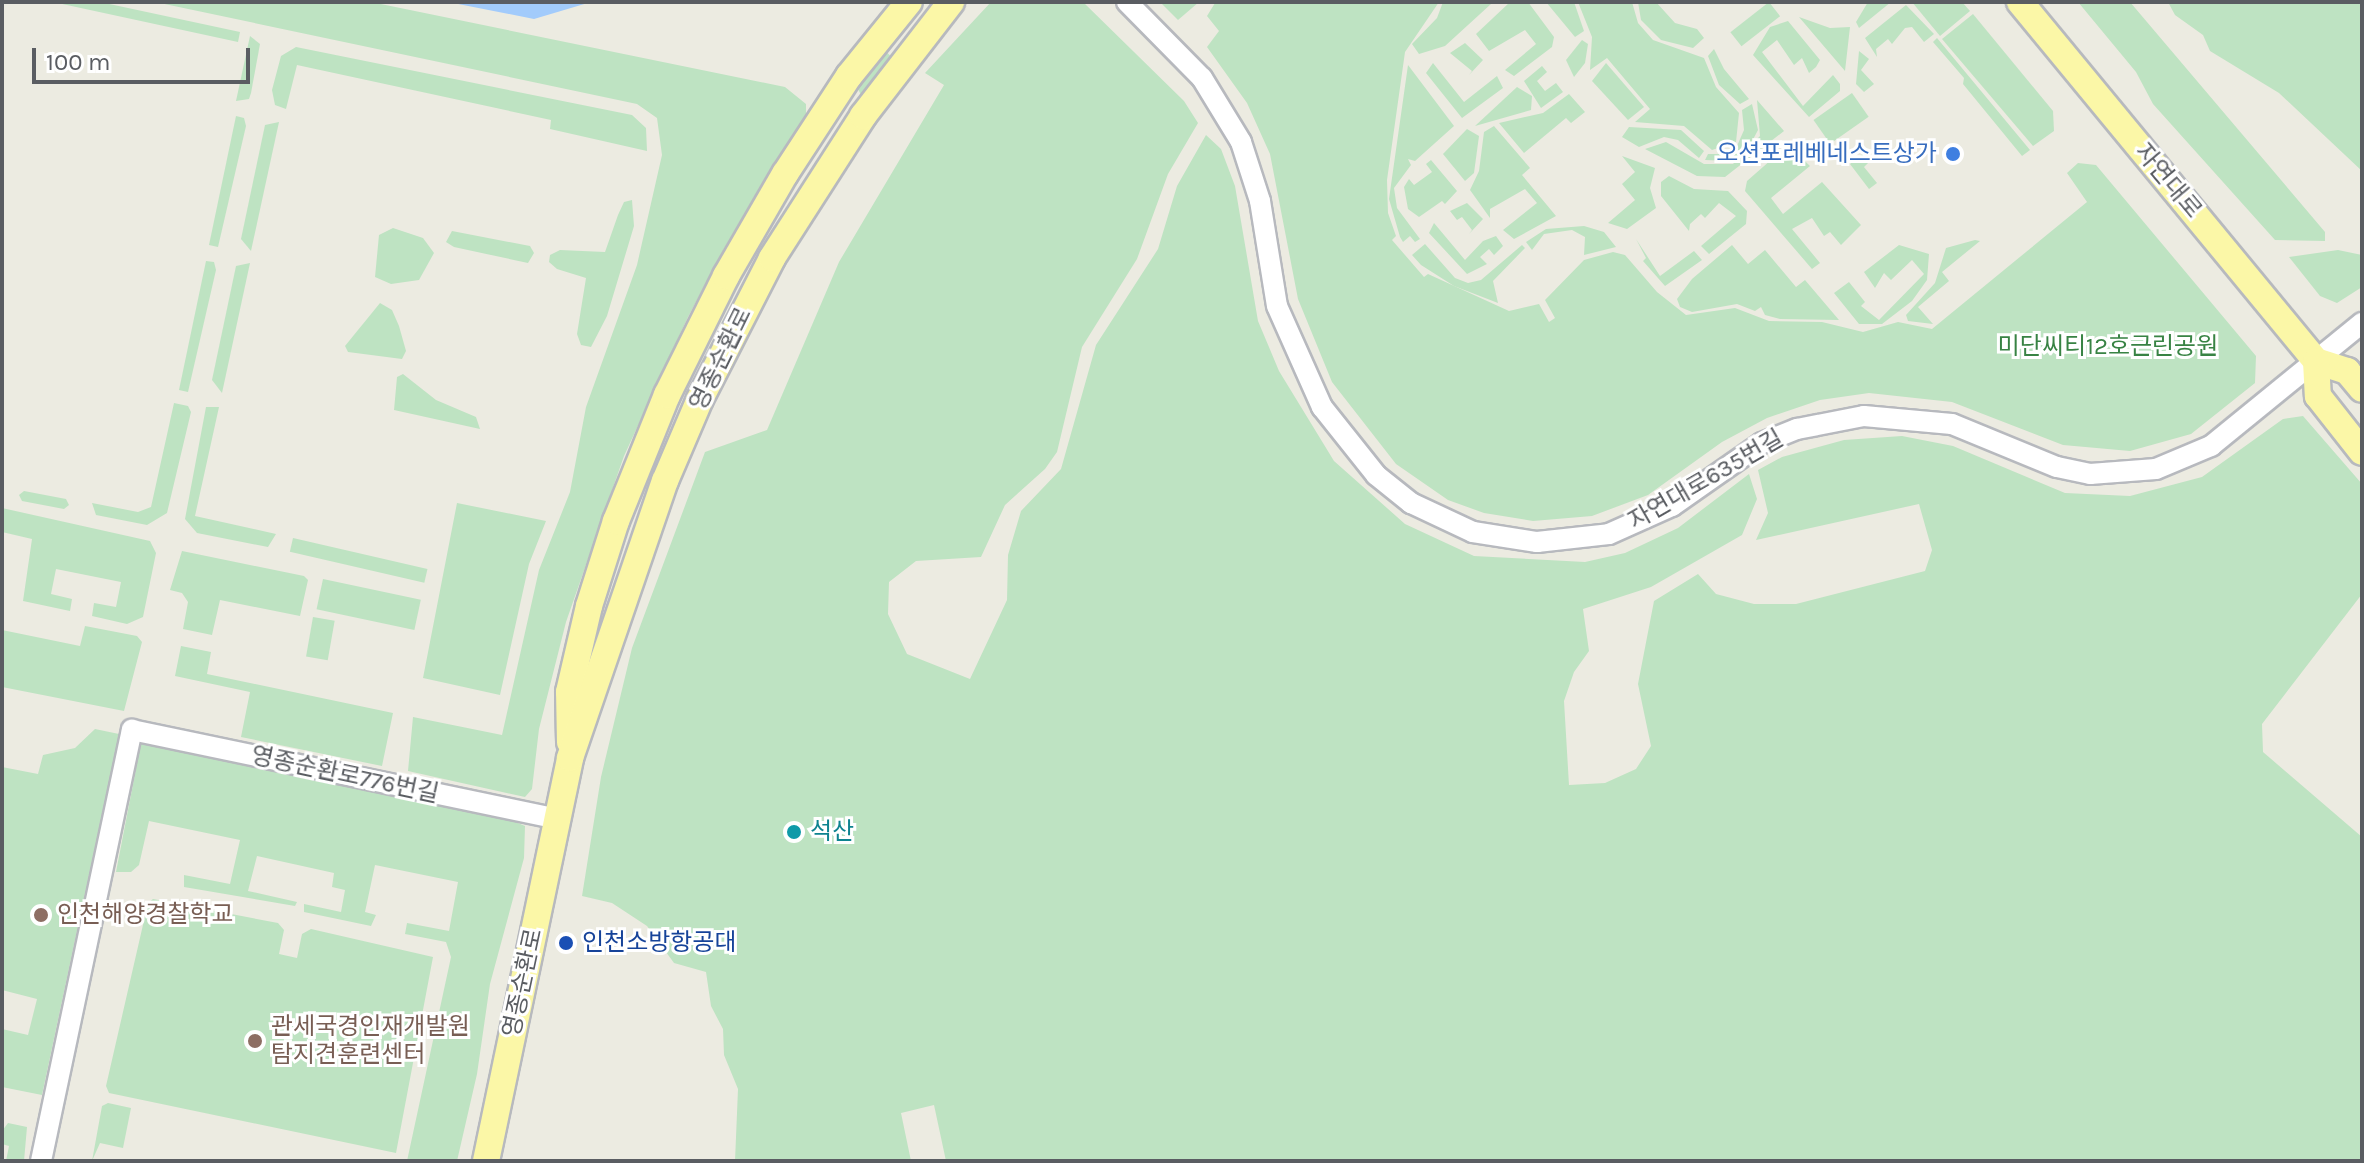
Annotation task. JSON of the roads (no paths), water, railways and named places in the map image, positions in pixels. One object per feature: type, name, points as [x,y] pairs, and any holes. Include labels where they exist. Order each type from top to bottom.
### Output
[{"type":"main road","name":"영종순환로","points":[[570,758],[569,692],[589,606],[616,521],[667,395],[726,276],[785,174],[849,76],[909,2]]},
{"type":"main road","name":"영종순환로","points":[[486,1161],[570,758],[642,540],[735,327],[813,190],[951,2]]},
{"type":"main road","name":"자연대로","points":[[2020,2],[2316,361],[2347,371],[2362,389]]},
{"type":"main road","points":[[2316,361],[2318,396],[2362,452]]},
{"type":"street","name":"자연대로635번길","points":[[1127,2],[1202,78],[1241,142],[1260,201],[1277,306],[1322,407],[1376,475],[1411,503],[1473,532],[1537,542],[1609,534],[1672,506],[1762,443],[1808,426],[1864,416],[1952,424],[2057,467],[2090,474],[2156,469],[2211,446],[2362,323]]},
{"type":"street","name":"영종순환로776번길","points":[[41,1161],[132,730],[557,819]]},
{"type":"water","points":[[448,2],[591,2],[534,19]]},
{"type":"place","name":"오션포레베네스트상가","points":[[1953,154]]},
{"type":"place","name":"석산","points":[[794,832]]},
{"type":"place","name":"인천해양경찰학교","points":[[41,915]]},
{"type":"place","name":"인천소방항공대","points":[[566,943]]},
{"type":"place","name":"관세국경인재개발원 탐지견훈련센터","points":[[255,1041]]},
{"type":"park label","name":"미단씨티12호근린공원","points":[[2108,347]]}]
